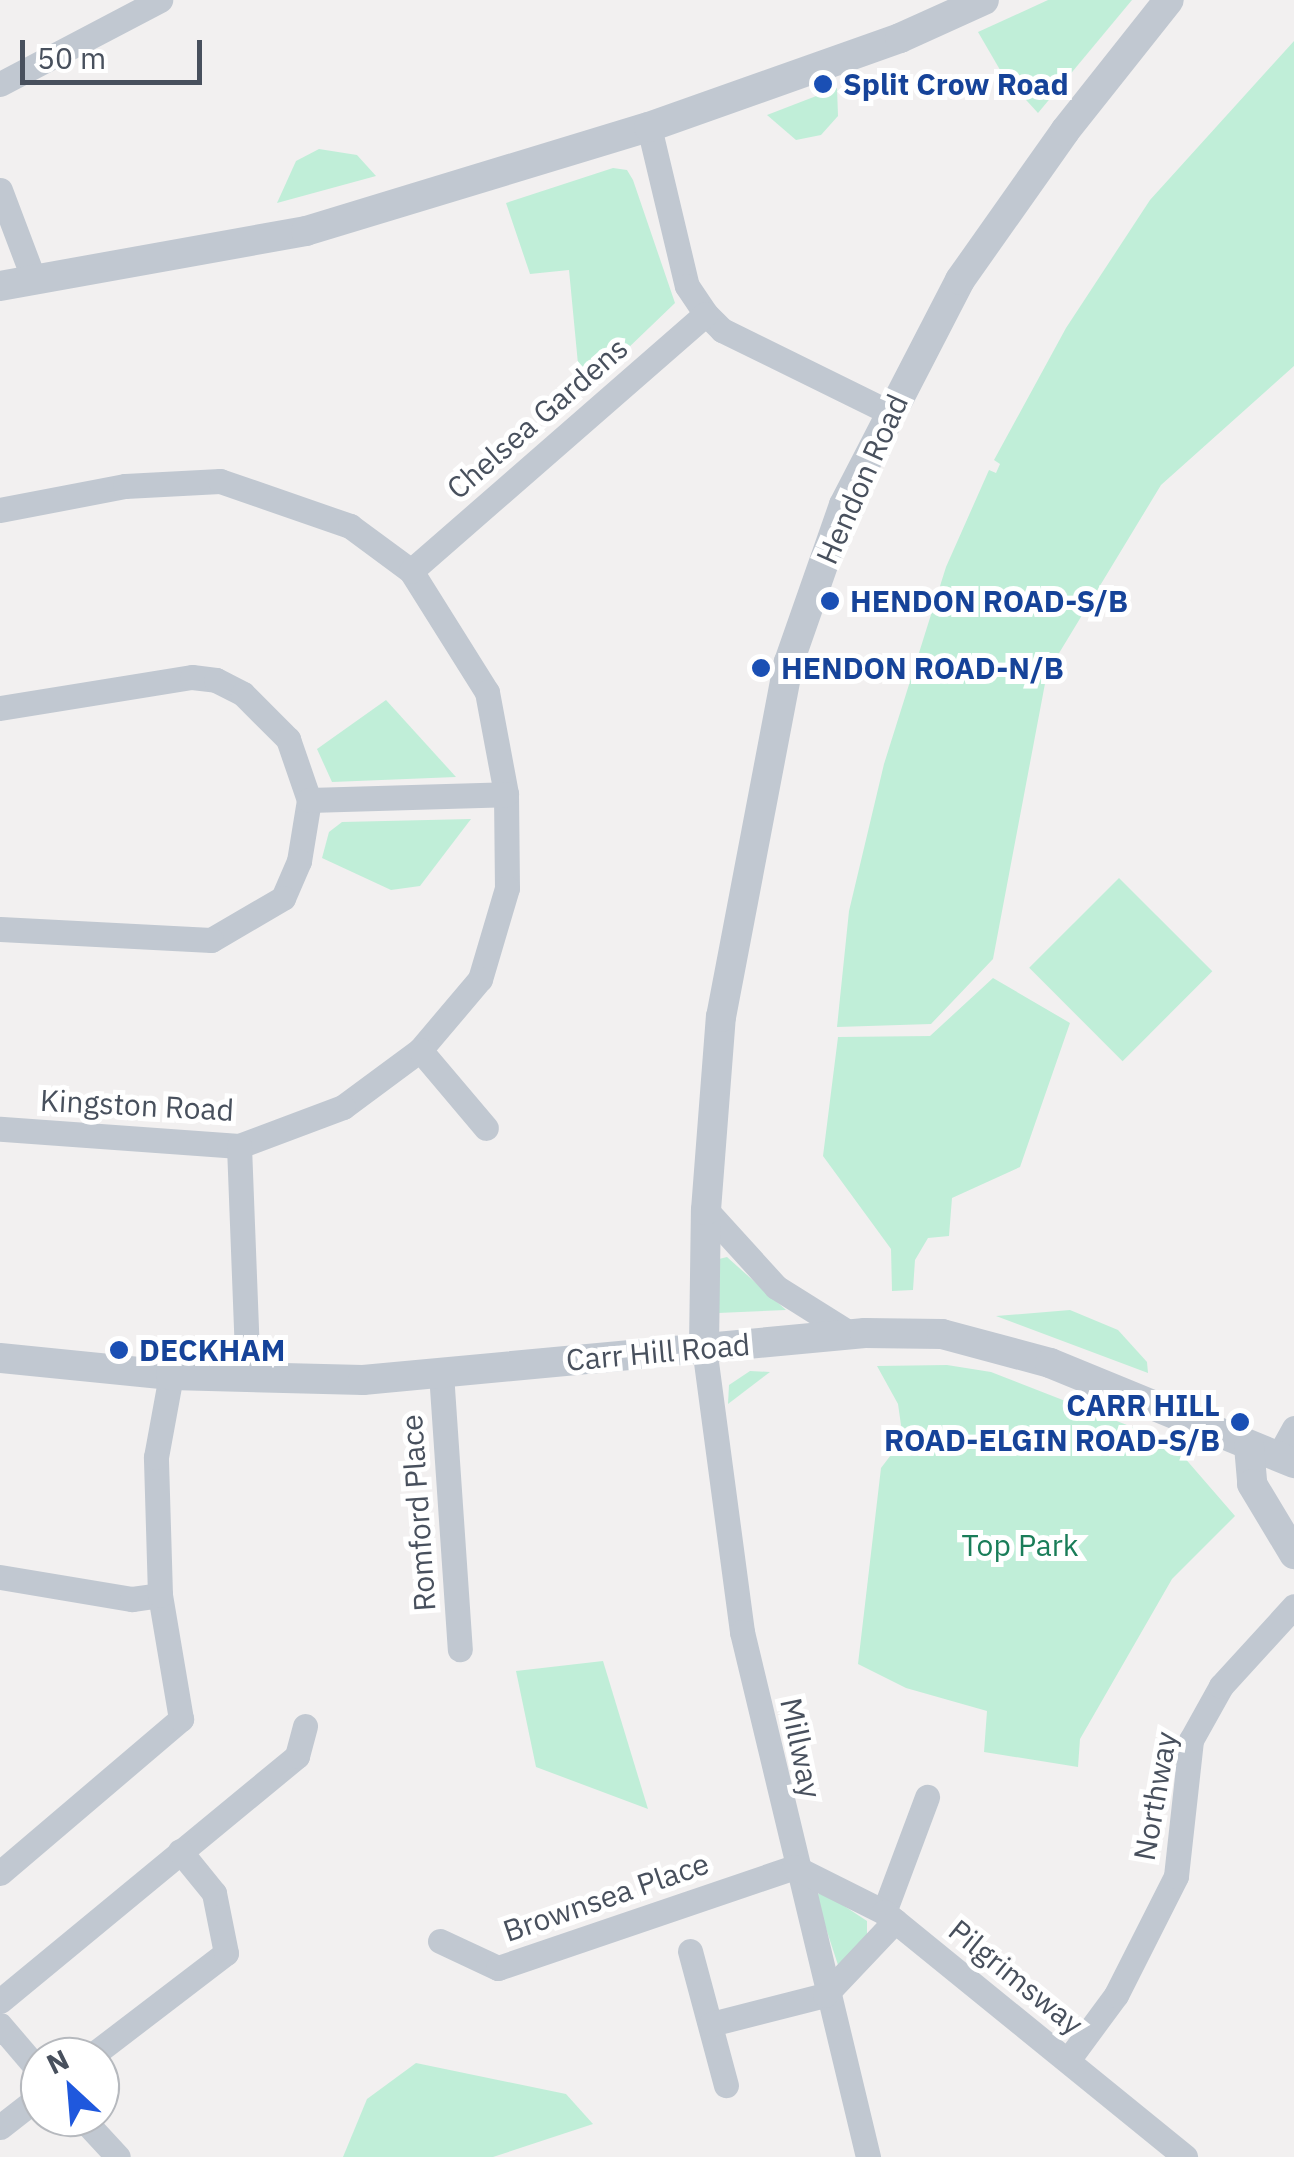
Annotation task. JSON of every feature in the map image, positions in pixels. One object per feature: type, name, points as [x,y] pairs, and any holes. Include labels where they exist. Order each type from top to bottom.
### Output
[{"type":"street","points":[[0,84],[160,0]]},
{"type":"street","points":[[0,286],[306,231],[648,127],[900,38],[984,0]]},
{"type":"street","name":"Hendon Road","points":[[704,1348],[706,1210],[739,897],[789,662],[844,505],[960,280],[1065,130],[1169,0]]},
{"type":"street","points":[[648,127],[687,286],[706,314],[722,330],[889,412]]},
{"type":"street","points":[[0,190],[34,280]]},
{"type":"street","name":"Chelsea Gardens","points":[[411,571],[706,314]]},
{"type":"street","name":"Kingston Road","points":[[0,510],[125,486],[220,481],[350,526],[411,571],[487,692],[506,794],[508,888],[480,979],[420,1050],[343,1107],[239,1146],[0,1130]]},
{"type":"street","points":[[0,708],[192,677],[216,680],[242,694],[288,739],[309,800],[299,860],[282,898],[211,940],[0,929]]},
{"type":"street","points":[[309,800],[506,794]]},
{"type":"street","points":[[420,1050],[486,1128]]},
{"type":"street","points":[[239,1146],[248,1379]]},
{"type":"street","points":[[706,1210],[776,1288],[851,1334]]},
{"type":"street","name":"Carr Hill Road","points":[[0,1358],[248,1379],[441,1373],[851,1334],[942,1334],[1050,1362],[1286,1460]]},
{"type":"street","name":"Millway","points":[[704,1348],[742,1632],[794,1867],[868,2157]]},
{"type":"street","name":"Romford Place","points":[[441,1373],[460,1650]]},
{"type":"street","points":[[1,1870],[182,1719],[160,1596],[156,1458],[171,1375]]},
{"type":"street","points":[[1286,1460],[1294,1428]]},
{"type":"street","points":[[1249,1446],[1252,1484],[1294,1554]]},
{"type":"street","points":[[0,1577],[132,1600],[160,1596]]},
{"type":"street","name":"Northway","points":[[1068,2060],[1116,1996],[1176,1876],[1191,1740],[1221,1686],[1294,1606]]},
{"type":"street","points":[[0,2002],[297,1756],[305,1726]]},
{"type":"street","points":[[711,2024],[826,1995],[890,1916],[927,1796]]},
{"type":"street","points":[[116,2037],[226,1954],[214,1893],[180,1850]]},
{"type":"street","name":"Pilgrimsway","points":[[794,1867],[890,1916],[1184,2157]]},
{"type":"street","name":"Brownsea Place","points":[[440,1941],[498,1968],[794,1867]]},
{"type":"street","points":[[690,1951],[726,2085]]},
{"type":"street","points":[[0,2025],[20,2048]]},
{"type":"street","points":[[0,2127],[20,2112]]},
{"type":"street","points":[[100,2137],[118,2157]]},
{"type":"green space","points":[[1048,0],[1132,0],[1038,113],[1003,75],[978,32]]},
{"type":"green space","points":[[1294,41],[1294,366],[1161,485],[1047,673],[993,959],[931,1024],[837,1027],[849,911],[884,764],[946,567],[989,470],[996,473],[1000,464],[994,460],[1066,328],[1150,200]]},
{"type":"green space","points":[[837,88],[838,116],[821,135],[796,140],[767,115]]},
{"type":"green space","points":[[319,149],[357,155],[376,176],[277,203],[296,161]]},
{"type":"green space","points":[[613,168],[627,170],[633,180],[675,303],[599,376],[578,364],[569,270],[530,274],[506,203]]},
{"type":"green space","points":[[386,700],[456,777],[332,782],[317,749]]},
{"type":"green space","points":[[471,819],[420,886],[391,890],[322,858],[329,832],[342,822]]},
{"type":"green space","points":[[1119,878],[1212,971],[1123,1061],[1029,968]]},
{"type":"green space","points":[[993,978],[1070,1023],[1020,1167],[952,1198],[949,1236],[928,1238],[915,1260],[913,1290],[892,1291],[891,1249],[823,1156],[838,1037],[930,1036]]},
{"type":"green space","points":[[727,1257],[786,1310],[718,1313],[719,1259]]},
{"type":"green space","points":[[1070,1310],[1118,1330],[1147,1362],[1148,1373],[996,1316]]},
{"type":"green space","name":"Top Park","points":[[947,1365],[991,1372],[1150,1434],[1183,1456],[1235,1516],[1172,1579],[1080,1739],[1078,1767],[984,1752],[987,1711],[906,1688],[858,1664],[881,1468],[903,1439],[898,1404],[877,1366]]},
{"type":"green space","points":[[750,1371],[770,1372],[728,1404],[729,1385]]},
{"type":"green space","points":[[603,1661],[648,1809],[536,1767],[516,1671]]},
{"type":"green space","points":[[823,1892],[867,1921],[867,1937],[840,1971],[815,1895]]},
{"type":"green space","points":[[416,2063],[566,2094],[593,2124],[493,2157],[343,2157],[367,2099]]},
{"type":"place","name":"Split Crow Road","points":[[823,84]]},
{"type":"place","name":"HENDON ROAD-S/B","points":[[830,601]]},
{"type":"place","name":"HENDON ROAD-N/B","points":[[761,668]]},
{"type":"place","name":"DECKHAM","points":[[119,1350]]},
{"type":"place","name":"CARR HILL ROAD-ELGIN ROAD-S/B","points":[[1240,1422]]}]
